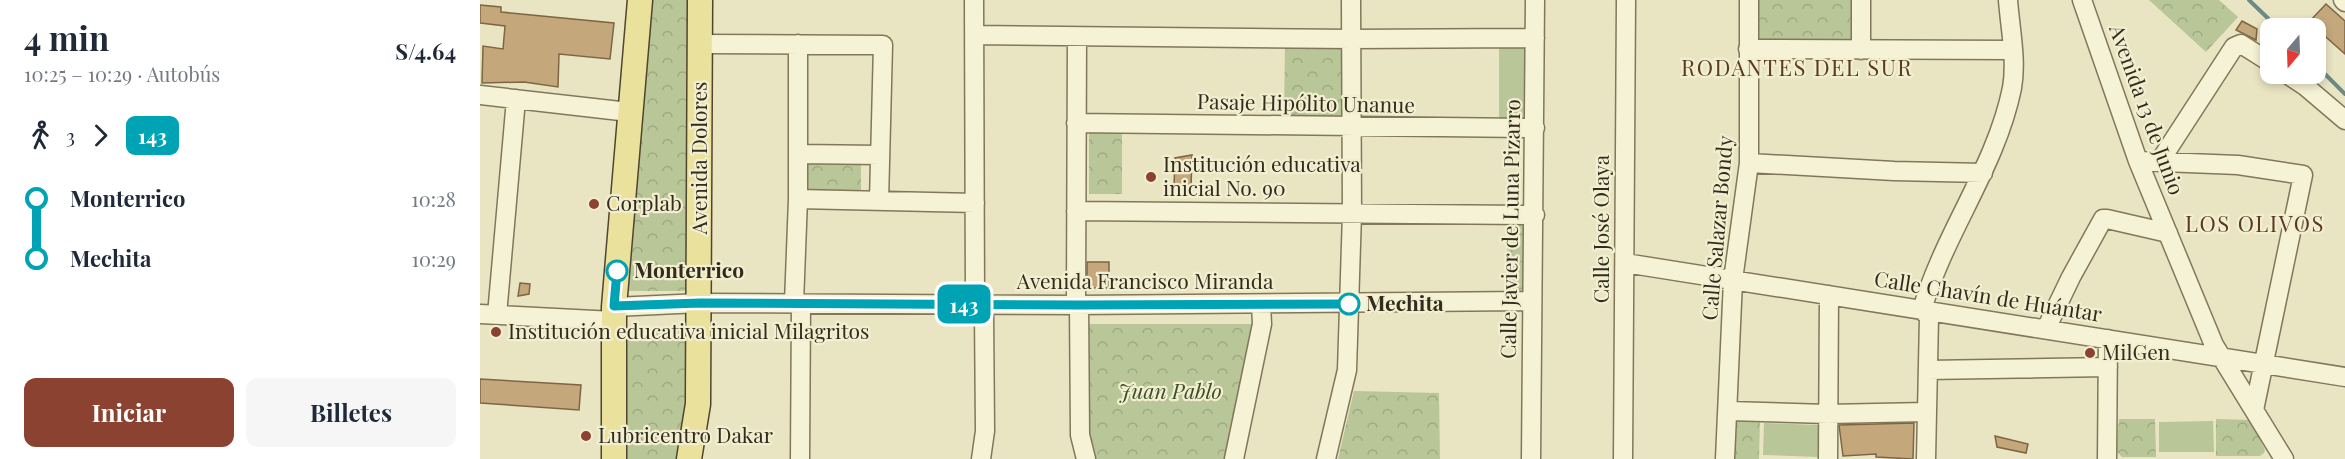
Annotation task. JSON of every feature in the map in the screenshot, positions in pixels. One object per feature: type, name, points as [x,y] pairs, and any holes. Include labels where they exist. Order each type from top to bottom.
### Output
[{"type":"main road","points":[[614,459],[614,314],[640,0]]},
{"type":"main road","name":"Avenida Dolores","points":[[689,459],[698,404],[700,0]]},
{"type":"street","points":[[974,0],[975,304],[984,312],[985,430],[981,459]]},
{"type":"street","points":[[1326,459],[1347,370],[1352,213],[1351,0]]},
{"type":"street","name":"Calle Javier de Luna Pizarro","points":[[1531,459],[1535,215],[1535,0]]},
{"type":"street","name":"Calle José Olaya","points":[[1623,459],[1626,0]]},
{"type":"street","name":"Calle Salazar Bondy","points":[[1725,459],[1729,411],[1733,280],[1749,163],[1749,0]]},
{"type":"street","points":[[1860,50],[1861,0]]},
{"type":"street","points":[[1926,459],[1929,317],[1922,310],[1932,282],[1983,173],[2006,110],[2014,69],[2008,0]]},
{"type":"street","name":"Avenida 13 de Junio","points":[[2082,0],[2138,161],[2221,357],[2284,459]]},
{"type":"street","points":[[975,35],[1351,39],[1535,38]]},
{"type":"street","points":[[1077,37],[1076,299],[1079,305],[1080,435],[1086,459]]},
{"type":"street","points":[[700,44],[883,45],[879,201]]},
{"type":"street","points":[[798,44],[800,459]]},
{"type":"street","points":[[2160,161],[2234,47],[2241,44],[2260,55]]},
{"type":"street","points":[[1748,49],[2012,51]]},
{"type":"street","points":[[2302,84],[2345,120]]},
{"type":"street","points":[[480,95],[629,112]]},
{"type":"street","points":[[489,314],[516,99]]},
{"type":"street","name":"Pasaje Hipólito Unanue","points":[[1076,123],[1535,128]]},
{"type":"street","points":[[798,154],[880,155]]},
{"type":"street","points":[[2138,161],[2238,165],[2303,174],[2254,410]]},
{"type":"street","points":[[1749,163],[1894,171],[1983,173]]},
{"type":"street","points":[[798,199],[975,203]]},
{"type":"street","points":[[1076,211],[1535,215]]},
{"type":"street","points":[[2046,329],[2103,219],[2168,233]]},
{"type":"street","name":"Calle Chavín de Huántar","points":[[1625,263],[2345,377]]},
{"type":"street","points":[[1828,459],[1829,295]]},
{"type":"street","name":"Avenida Francisco Miranda","points":[[489,314],[614,314],[700,303],[1261,305],[1533,301]]},
{"type":"street","points":[[1234,459],[1262,324],[1261,305]]},
{"type":"street","points":[[2107,459],[2108,339]]},
{"type":"street","points":[[1928,370],[2108,367]]},
{"type":"street","points":[[1729,411],[1827,414],[1926,412]]},
{"type":"green space","points":[[647,0],[694,0],[694,291],[623,291]]},
{"type":"green space","points":[[1756,0],[1852,0],[1852,44],[1759,43],[1755,38]]},
{"type":"green space","points":[[2149,0],[2219,0],[2238,17],[2206,52]]},
{"type":"green space","points":[[1285,42],[1345,43],[1345,123],[1284,122]]},
{"type":"green space","points":[[1499,44],[1529,44],[1529,124],[1499,124]]},
{"type":"green space","points":[[1089,132],[1122,132],[1122,194],[1089,194]]},
{"type":"green space","points":[[804,159],[861,160],[861,196],[803,195]]},
{"type":"green space","points":[[1508,219],[1530,219],[1529,298],[1507,297]]},
{"type":"green space","points":[[693,322],[683,459],[620,459],[621,338]]},
{"type":"green space","name":"Juan Pablo","points":[[1082,324],[1258,324],[1230,459],[1085,459]]},
{"type":"green space","points":[[1354,391],[1439,393],[1440,459],[1338,459]]},
{"type":"green space","points":[[1735,418],[1760,419],[1759,459],[1734,459]]},
{"type":"green space","points":[[2119,419],[2155,419],[2156,457],[2122,457],[2116,451]]},
{"type":"green space","points":[[2216,419],[2251,420],[2265,450],[2264,453],[2260,456],[2216,456]]},
{"type":"green space","points":[[2213,421],[2214,452],[2159,452],[2159,422]]},
{"type":"green space","points":[[1764,423],[1819,425],[1818,457],[1763,455]]},
{"type":"building","points":[[2326,4],[2345,21],[2345,54],[2326,37],[2326,18],[2313,18]]},
{"type":"building","points":[[480,5],[501,7],[501,12],[614,23],[610,59],[559,54],[558,87],[524,82],[482,83],[483,46],[503,49],[505,26],[480,23]]},
{"type":"building","points":[[2242,21],[2257,29],[2256,40],[2236,30]]},
{"type":"building","points":[[1192,155],[1191,188],[1174,186],[1175,158]]},
{"type":"building","points":[[1087,262],[1109,262],[1109,288],[1087,288]]},
{"type":"building","points":[[520,283],[530,284],[529,294],[518,296]]},
{"type":"building","points":[[480,379],[581,385],[579,410],[480,403]]},
{"type":"building","points":[[1914,423],[1913,459],[1876,457],[1876,454],[1843,456],[1839,425]]},
{"type":"building","points":[[1995,436],[2028,444],[2026,453],[1997,447]]},
{"type":"waterway","points":[[2249,0],[2268,18]]},
{"type":"waterway","points":[[2326,75],[2345,94]]},
{"type":"bus line","name":"143","points":[[617,271],[614,306],[700,303],[1349,304]]},
{"type":"place","name":"Institución educativa inicial No. 90","points":[[1151,177]]},
{"type":"place","name":"Corplab","points":[[594,204]]},
{"type":"place","name":"Monterrico","points":[[617,271]]},
{"type":"place","name":"Mechita","points":[[1349,304]]},
{"type":"place","name":"Institución educativa inicial Milagritos","points":[[496,332]]},
{"type":"place","name":"MilGen","points":[[2090,353]]},
{"type":"place","name":"Lubricentro Dakar","points":[[586,436]]},
{"type":"district","name":"RODANTES DEL SUR","points":[[1797,68]]},
{"type":"district","name":"LOS OLIVOS","points":[[2255,224]]}]
